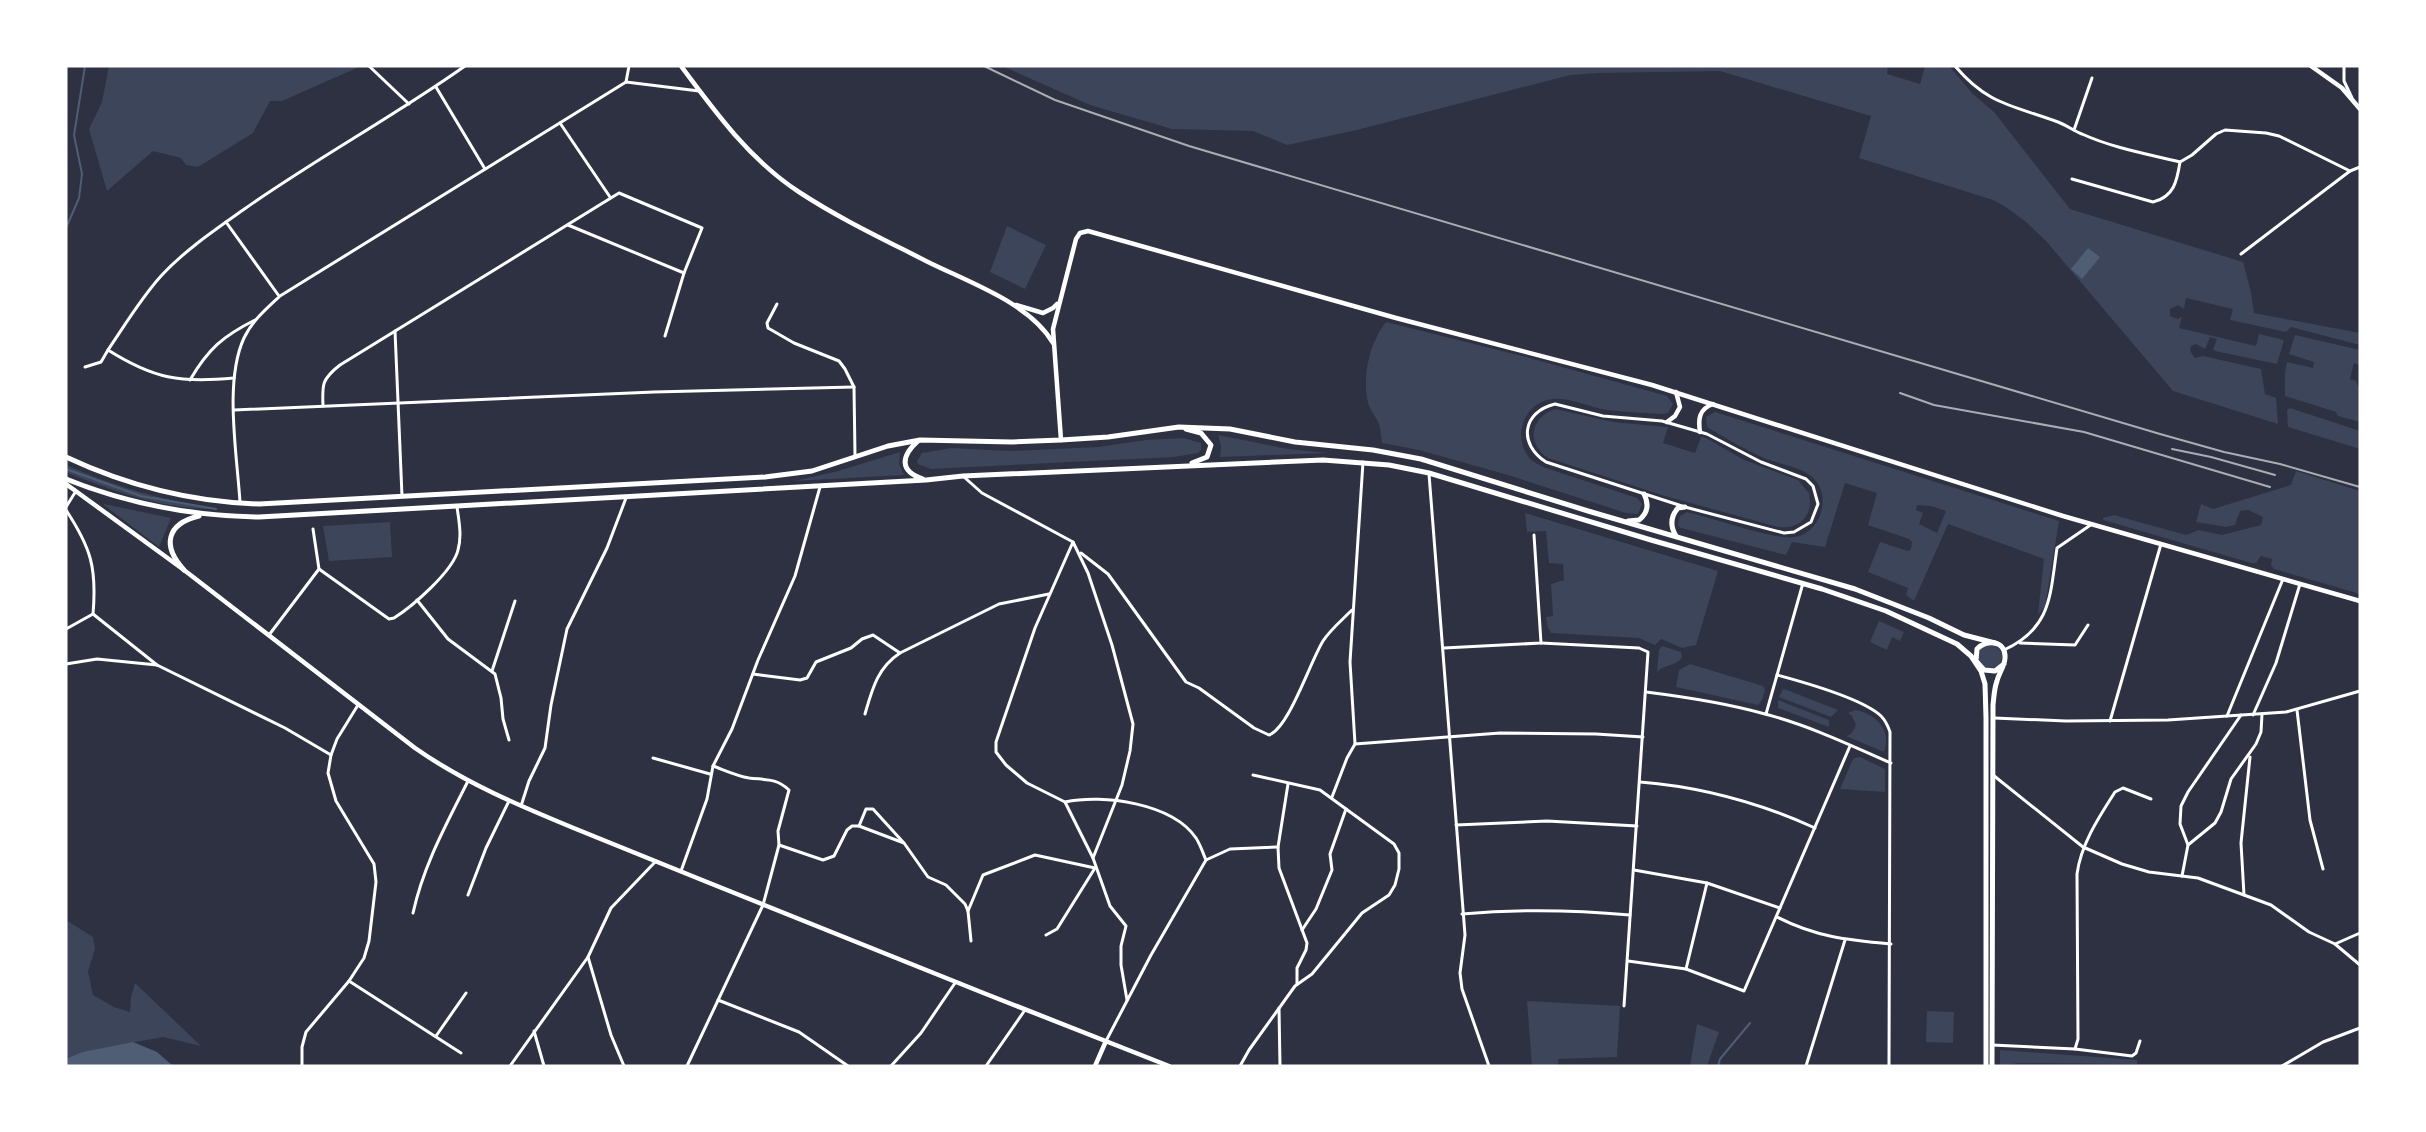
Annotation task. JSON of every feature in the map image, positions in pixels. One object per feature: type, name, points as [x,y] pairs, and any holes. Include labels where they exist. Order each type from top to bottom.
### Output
[{"type":"main road","points":[[1179,427],[1201,434],[1207,438],[1210,446],[1207,457],[1182,466]]},
{"type":"main road","points":[[66,457],[111,477],[160,492],[240,504],[765,477],[812,471],[888,446],[920,440],[1012,442],[1108,437],[1179,427],[1230,429],[1295,442],[1373,450],[1421,459],[1624,522],[1855,588],[1964,635],[1995,643],[2004,650],[2004,664],[1994,692],[1992,1066]]},
{"type":"main road","points":[[920,440],[908,450],[905,458],[906,465],[913,476],[926,480]]},
{"type":"main road","points":[[66,479],[128,500],[205,514],[239,516],[457,506],[926,480],[963,476],[1323,460],[1363,462],[1429,473],[1803,583],[1908,620],[1957,644],[1984,670],[1991,672],[2004,664]]},
{"type":"main road","points":[[1624,522],[1639,520],[1643,517],[1648,506],[1644,494]]},
{"type":"main road","points":[[1676,537],[1671,526],[1671,519],[1678,508],[1685,507]]},
{"type":"main road","points":[[184,570],[170,552],[169,540],[182,522],[205,514]]},
{"type":"main road","points":[[1986,1066],[1986,718],[1985,684],[1976,657],[1978,648],[1987,642],[1995,643]]},
{"type":"street","points":[[369,66],[409,104]]},
{"type":"street","points":[[85,368],[101,362],[144,298],[162,275],[189,249],[285,180],[436,87],[465,66]]},
{"type":"street","points":[[626,82],[629,66]]},
{"type":"street","points":[[681,66],[756,157],[798,192],[899,248],[1005,301],[1036,320],[1054,345]]},
{"type":"street","points":[[1955,66],[1976,88],[1994,100],[2132,151],[2180,162],[2192,155],[2216,134],[2225,130],[2266,133],[2279,136],[2350,171]]},
{"type":"street","points":[[2311,66],[2342,88],[2360,109]]},
{"type":"street","points":[[2343,66],[2344,81],[2354,101]]},
{"type":"street","points":[[2074,130],[2092,78]]},
{"type":"street","points":[[190,380],[201,361],[215,344],[255,320],[280,296],[626,82],[700,91]]},
{"type":"street","points":[[436,87],[485,169]]},
{"type":"street","points":[[560,123],[610,197]]},
{"type":"street","points":[[2072,179],[2153,202],[2161,200],[2175,188],[2180,162]]},
{"type":"street","points":[[2241,254],[2350,171],[2360,167]]},
{"type":"street","points":[[323,406],[322,387],[326,376],[619,193],[702,228],[684,273],[665,336]]},
{"type":"street","points":[[226,222],[280,296]]},
{"type":"street","points":[[568,225],[684,273]]},
{"type":"street","points":[[1061,440],[1053,329],[1076,239],[1080,233],[1088,231],[1292,290],[1676,393],[2092,524],[2360,601]]},
{"type":"street","points":[[1005,301],[1043,313],[1059,302]]},
{"type":"street","points":[[777,304],[767,323],[768,328],[794,344],[839,361],[854,387],[855,458]]},
{"type":"street","points":[[240,504],[234,378],[237,356],[255,320]]},
{"type":"street","points":[[395,331],[402,496]]},
{"type":"street","points":[[108,350],[142,370],[190,380],[234,378]]},
{"type":"street","points":[[234,410],[654,392],[854,387]]},
{"type":"street","points":[[1667,422],[1675,416],[1680,407],[1676,393]]},
{"type":"street","points":[[1555,404],[1603,416],[1667,422],[1700,432],[1761,462],[1806,479],[1817,495],[1818,504],[1811,522],[1803,529],[1784,533],[1644,494],[1546,462],[1531,449],[1527,430],[1537,412],[1555,404]]},
{"type":"street","points":[[1700,432],[1699,417],[1705,408],[1713,404]]},
{"type":"street","points":[[1332,797],[1355,744],[1350,662],[1363,462]]},
{"type":"street","points":[[1429,473],[1465,935],[1460,973],[1462,989],[1489,1066]]},
{"type":"street","points":[[963,476],[982,493],[1073,542],[1079,552],[1112,645],[1133,724],[1130,751],[1116,802],[1093,858]]},
{"type":"street","points":[[66,484],[184,570],[358,705],[441,766],[468,781],[509,801],[681,872],[955,983],[1169,1066]]},
{"type":"street","points":[[681,872],[707,799],[713,766],[732,729],[795,576],[821,485]]},
{"type":"street","points":[[76,491],[66,508],[90,552],[94,580],[93,614]]},
{"type":"street","points":[[521,806],[529,781],[545,748],[551,705],[567,629],[608,548],[627,496]]},
{"type":"street","points":[[319,569],[389,619],[394,618],[417,600],[454,562],[461,538],[457,506]]},
{"type":"street","points":[[2004,650],[2020,643],[2033,632],[2047,610],[2057,548],[2092,524]]},
{"type":"street","points":[[268,636],[319,569],[313,529]]},
{"type":"street","points":[[1533,535],[1541,643]]},
{"type":"street","points":[[1073,542],[1059,577],[1049,594],[996,742],[996,752],[1006,765],[1027,783],[1065,802],[1083,799],[1145,806],[1173,818],[1196,838],[1206,860]]},
{"type":"street","points":[[2110,721],[2162,544]]},
{"type":"street","points":[[1079,552],[1108,574],[1186,682],[1199,688],[1254,728],[1269,735],[1274,733],[1290,712],[1314,657],[1325,638],[1353,608]]},
{"type":"street","points":[[2227,716],[2283,579]]},
{"type":"street","points":[[1766,714],[1803,583]]},
{"type":"street","points":[[2253,715],[2276,663],[2300,584]]},
{"type":"street","points":[[865,714],[880,672],[888,661],[900,653],[999,604],[1049,594]]},
{"type":"street","points":[[417,600],[448,639],[492,671],[496,677],[509,741]]},
{"type":"street","points":[[492,671],[515,601]]},
{"type":"street","points":[[66,629],[93,614]]},
{"type":"street","points":[[93,614],[157,665],[285,728],[331,755]]},
{"type":"street","points":[[2020,643],[2075,645],[2088,625]]},
{"type":"street","points":[[753,674],[800,680],[807,678],[816,662],[851,648],[862,639],[873,635],[900,653]]},
{"type":"street","points":[[1444,648],[1541,643],[1629,647],[1648,651],[1624,1006]]},
{"type":"street","points":[[66,664],[97,659],[157,665]]},
{"type":"street","points":[[1777,675],[1871,709],[1882,717],[1890,732],[1889,1066]]},
{"type":"street","points":[[1994,718],[2110,721],[2241,716],[2297,710],[2360,691]]},
{"type":"street","points":[[1646,692],[1698,699],[1766,714],[1891,763]]},
{"type":"street","points":[[302,1066],[302,1047],[306,1032],[349,981],[364,958],[369,941],[376,882],[374,864],[336,801],[328,773],[331,755],[337,740],[358,705]]},
{"type":"street","points":[[2297,710],[2310,820],[2323,869]]},
{"type":"street","points":[[2188,845],[2215,823],[2221,812],[2231,779],[2250,755],[2261,732],[2262,714]]},
{"type":"street","points":[[2182,877],[2188,845],[2180,824],[2181,806],[2188,792],[2241,716]]},
{"type":"street","points":[[1355,744],[1450,736],[1549,732],[1643,737]]},
{"type":"street","points":[[1627,961],[1686,969],[1744,991],[1850,746]]},
{"type":"street","points":[[2244,895],[2241,843],[2250,755]]},
{"type":"street","points":[[653,758],[710,774]]},
{"type":"street","points":[[687,1066],[763,905],[779,844],[778,831],[789,790],[781,782],[749,778],[713,766]]},
{"type":"street","points":[[1240,1066],[1297,984],[1312,974],[1362,913],[1384,900],[1395,885],[1399,869],[1397,848],[1332,797],[1312,787],[1253,775]]},
{"type":"street","points":[[1993,775],[2083,847],[2122,864],[2150,872],[2198,879],[2271,905],[2309,932],[2335,944],[2360,965]]},
{"type":"street","points":[[413,913],[420,883],[432,851],[468,781]]},
{"type":"street","points":[[1640,782],[1704,789],[1732,796],[1815,828]]},
{"type":"street","points":[[1288,783],[1278,847],[1279,868],[1306,943],[1306,950],[1297,968],[1297,984]]},
{"type":"street","points":[[2075,1049],[2078,1039],[2077,874],[2083,847],[2115,792],[2123,788],[2151,799]]},
{"type":"street","points":[[468,895],[486,848],[509,801]]},
{"type":"street","points":[[1065,802],[1093,858],[1110,906],[1126,926],[1121,946],[1121,965],[1127,1000]]},
{"type":"street","points":[[859,826],[866,808],[873,808],[904,843],[928,877],[946,885],[965,904],[968,911],[971,941]]},
{"type":"street","points":[[1302,930],[1316,909],[1332,870],[1330,854],[1346,809]]},
{"type":"street","points":[[1456,825],[1547,821],[1637,826]]},
{"type":"street","points":[[779,844],[824,860],[829,859],[834,856],[852,826],[859,826],[904,843]]},
{"type":"street","points":[[1095,1066],[1127,1000],[1206,860],[1230,849],[1278,847]]},
{"type":"street","points":[[968,911],[983,875],[1035,855],[1095,868]]},
{"type":"street","points":[[510,1066],[588,957],[611,908],[656,861]]},
{"type":"street","points":[[1046,935],[1057,929],[1095,868]]},
{"type":"street","points":[[1634,870],[1707,883],[1780,908]]},
{"type":"street","points":[[1686,969],[1707,883]]},
{"type":"street","points":[[1462,914],[1518,910],[1630,915]]},
{"type":"street","points":[[1776,916],[1797,927],[1824,936],[1891,944]]},
{"type":"street","points":[[2335,944],[2360,933]]},
{"type":"street","points":[[1806,1066],[1845,940]]},
{"type":"street","points":[[588,957],[611,1035],[624,1066]]},
{"type":"street","points":[[349,981],[461,1053]]},
{"type":"street","points":[[891,1066],[921,1033],[955,983]]},
{"type":"street","points":[[435,1036],[466,993]]},
{"type":"street","points":[[718,1000],[799,1032],[848,1066]]},
{"type":"street","points":[[1279,1007],[1280,1066]]},
{"type":"street","points":[[986,1066],[1025,1010]]},
{"type":"street","points":[[2282,1066],[2324,1042],[2360,1028]]},
{"type":"street","points":[[534,1031],[544,1066]]},
{"type":"street","points":[[1992,1045],[2075,1049],[2132,1056],[2136,1053],[2140,1041]]},
{"type":"shaded area","points":[[109,66],[359,67],[282,101],[270,101],[253,133],[198,167],[186,165],[181,158],[153,151],[107,191],[89,129],[102,102]]},
{"type":"shaded area","points":[[1002,66],[1888,66],[1887,74],[1920,84],[1925,66],[1949,66],[1973,94],[1994,112],[2070,209],[2243,262],[2254,313],[2360,333],[2360,345],[2291,327],[2286,332],[2230,320],[2233,309],[2186,298],[2184,309],[2178,305],[2170,309],[2170,316],[2178,319],[2182,316],[2179,328],[2256,346],[2259,334],[2284,340],[2277,364],[2215,351],[2213,349],[2217,339],[2210,337],[2205,349],[2196,344],[2191,346],[2190,351],[2195,358],[2203,356],[2261,369],[2265,394],[2276,398],[2278,424],[2173,391],[2046,241],[2006,207],[1993,200],[1859,158],[1871,116],[1720,71],[1570,75],[1357,130],[1287,145],[1253,131],[1172,129],[1090,105]]},
{"type":"shaded area","points":[[1007,226],[1046,245],[1025,289],[990,272]]},
{"type":"shaded area","points":[[2088,248],[2100,257],[2082,279],[2071,269]]},
{"type":"shaded area","points":[[1386,322],[1526,357],[1667,396],[1673,404],[1668,413],[1662,414],[1600,409],[1562,399],[1547,400],[1532,408],[1521,431],[1524,448],[1533,461],[1543,467],[1637,498],[1642,504],[1638,514],[1626,513],[1508,475],[1419,450],[1382,443],[1377,420],[1368,403],[1366,382],[1371,350]]},
{"type":"shaded area","points":[[2295,335],[2360,350],[2360,365],[2354,363],[2350,379],[2356,381],[2360,391],[2360,422],[2285,396],[2287,362],[2313,368],[2314,362],[2289,354]]},
{"type":"shaded area","points":[[2290,408],[2360,431],[2360,449],[2288,427],[2287,410]]},
{"type":"shaded area","points":[[1555,409],[1613,422],[1668,427],[1663,443],[1695,453],[1701,437],[1706,438],[1744,460],[1798,480],[1809,493],[1807,514],[1804,519],[1793,526],[1778,527],[1665,496],[1548,458],[1536,446],[1534,431],[1540,418]]},
{"type":"shaded area","points":[[1715,412],[2059,521],[2045,607],[2038,614],[2044,559],[1948,524],[1914,601],[1906,595],[1908,588],[1868,572],[1880,542],[1908,551],[1911,549],[1912,542],[1868,525],[1877,493],[1845,483],[1825,547],[1792,542],[1786,555],[1681,528],[1678,525],[1680,516],[1687,512],[1759,532],[1795,537],[1812,528],[1821,511],[1822,492],[1811,476],[1794,467],[1764,458],[1735,443],[1707,427],[1706,417]],"holes":[[[1917,505],[1931,506],[1946,511],[1937,533],[1919,524],[1923,513],[1916,510]]]},
{"type":"shaded area","points":[[1218,435],[1288,449],[1328,453],[1220,457],[1221,446]]},
{"type":"shaded area","points":[[1183,438],[1201,443],[1201,450],[1198,453],[1174,457],[931,469],[918,464],[917,461],[922,453],[951,448],[1010,451],[1098,447],[1146,440]]},
{"type":"shaded area","points":[[900,452],[899,464],[904,475],[794,481],[838,471]]},
{"type":"shaded area","points":[[66,465],[140,492],[216,509],[178,506],[139,498],[66,472]]},
{"type":"shaded area","points":[[2296,471],[2360,491],[2360,594],[2274,569],[2271,565],[2272,559],[2261,556],[2256,563],[2251,563],[2103,520],[2103,518],[2114,515],[2186,535],[2199,530],[2222,535],[2261,525],[2263,517],[2248,510],[2240,511],[2235,525],[2226,527],[2196,522],[2201,504],[2213,509],[2291,485]]},
{"type":"shaded area","points":[[104,505],[171,518],[159,547]]},
{"type":"shaded area","points":[[1525,513],[1718,571],[1696,645],[1682,648],[1661,639],[1655,645],[1639,638],[1551,633],[1546,617],[1553,616],[1551,584],[1564,580],[1563,564],[1549,563],[1546,531],[1527,532]]},
{"type":"shaded area","points":[[390,522],[392,557],[329,561],[323,526]]},
{"type":"shaded area","points":[[1879,621],[1904,632],[1900,641],[1892,637],[1887,650],[1870,642]]},
{"type":"shaded area","points":[[1990,645],[1995,646],[2001,652],[2001,662],[1995,668],[1990,669],[1985,668],[1979,662],[1978,657],[1979,652],[1985,646]]},
{"type":"shaded area","points":[[1662,646],[1681,652],[1682,657],[1657,672],[1659,650]]},
{"type":"shaded area","points":[[1690,664],[1763,686],[1765,690],[1762,700],[1758,705],[1676,687],[1679,670]]},
{"type":"shaded area","points":[[1783,689],[1838,710],[1831,717],[1779,697]]},
{"type":"shaded area","points":[[1778,700],[1829,720],[1829,727],[1778,708]]},
{"type":"shaded area","points":[[1856,710],[1864,712],[1881,725],[1886,737],[1884,752],[1846,736],[1851,734],[1856,725],[1848,713]]},
{"type":"shaded area","points":[[1860,757],[1885,769],[1885,792],[1840,789],[1852,761]]},
{"type":"shaded area","points":[[66,920],[93,937],[95,949],[88,971],[93,995],[114,1007],[130,1012],[135,983],[201,1046],[163,1037],[82,1052],[66,1059]]},
{"type":"shaded area","points":[[1527,1001],[1620,1006],[1617,1057],[1558,1059],[1558,1066],[1532,1066]]},
{"type":"shaded area","points":[[1927,1011],[1954,1012],[1953,1043],[1926,1042]]},
{"type":"shaded area","points":[[1697,1024],[1719,1032],[1707,1066],[1690,1066]]},
{"type":"shaded area","points":[[133,1042],[157,1052],[173,1066],[66,1066],[66,1059],[82,1052]]},
{"type":"shaded area","points":[[2000,1050],[2137,1060],[2137,1064],[2019,1063],[2000,1066]]},
{"type":"waterway","points":[[66,228],[79,198],[82,174],[74,135],[85,66]]},
{"type":"waterway","points":[[66,469],[141,496],[216,509]]},
{"type":"waterway","points":[[1718,1066],[1720,1059],[1750,1023]]},
{"type":"railway","points":[[984,66],[1055,100],[1189,146],[2160,434],[2360,487]]},
{"type":"railway","points":[[1900,393],[1934,405],[2084,432],[2270,487]]},
{"type":"railway","points":[[2172,449],[2275,475]]}]
